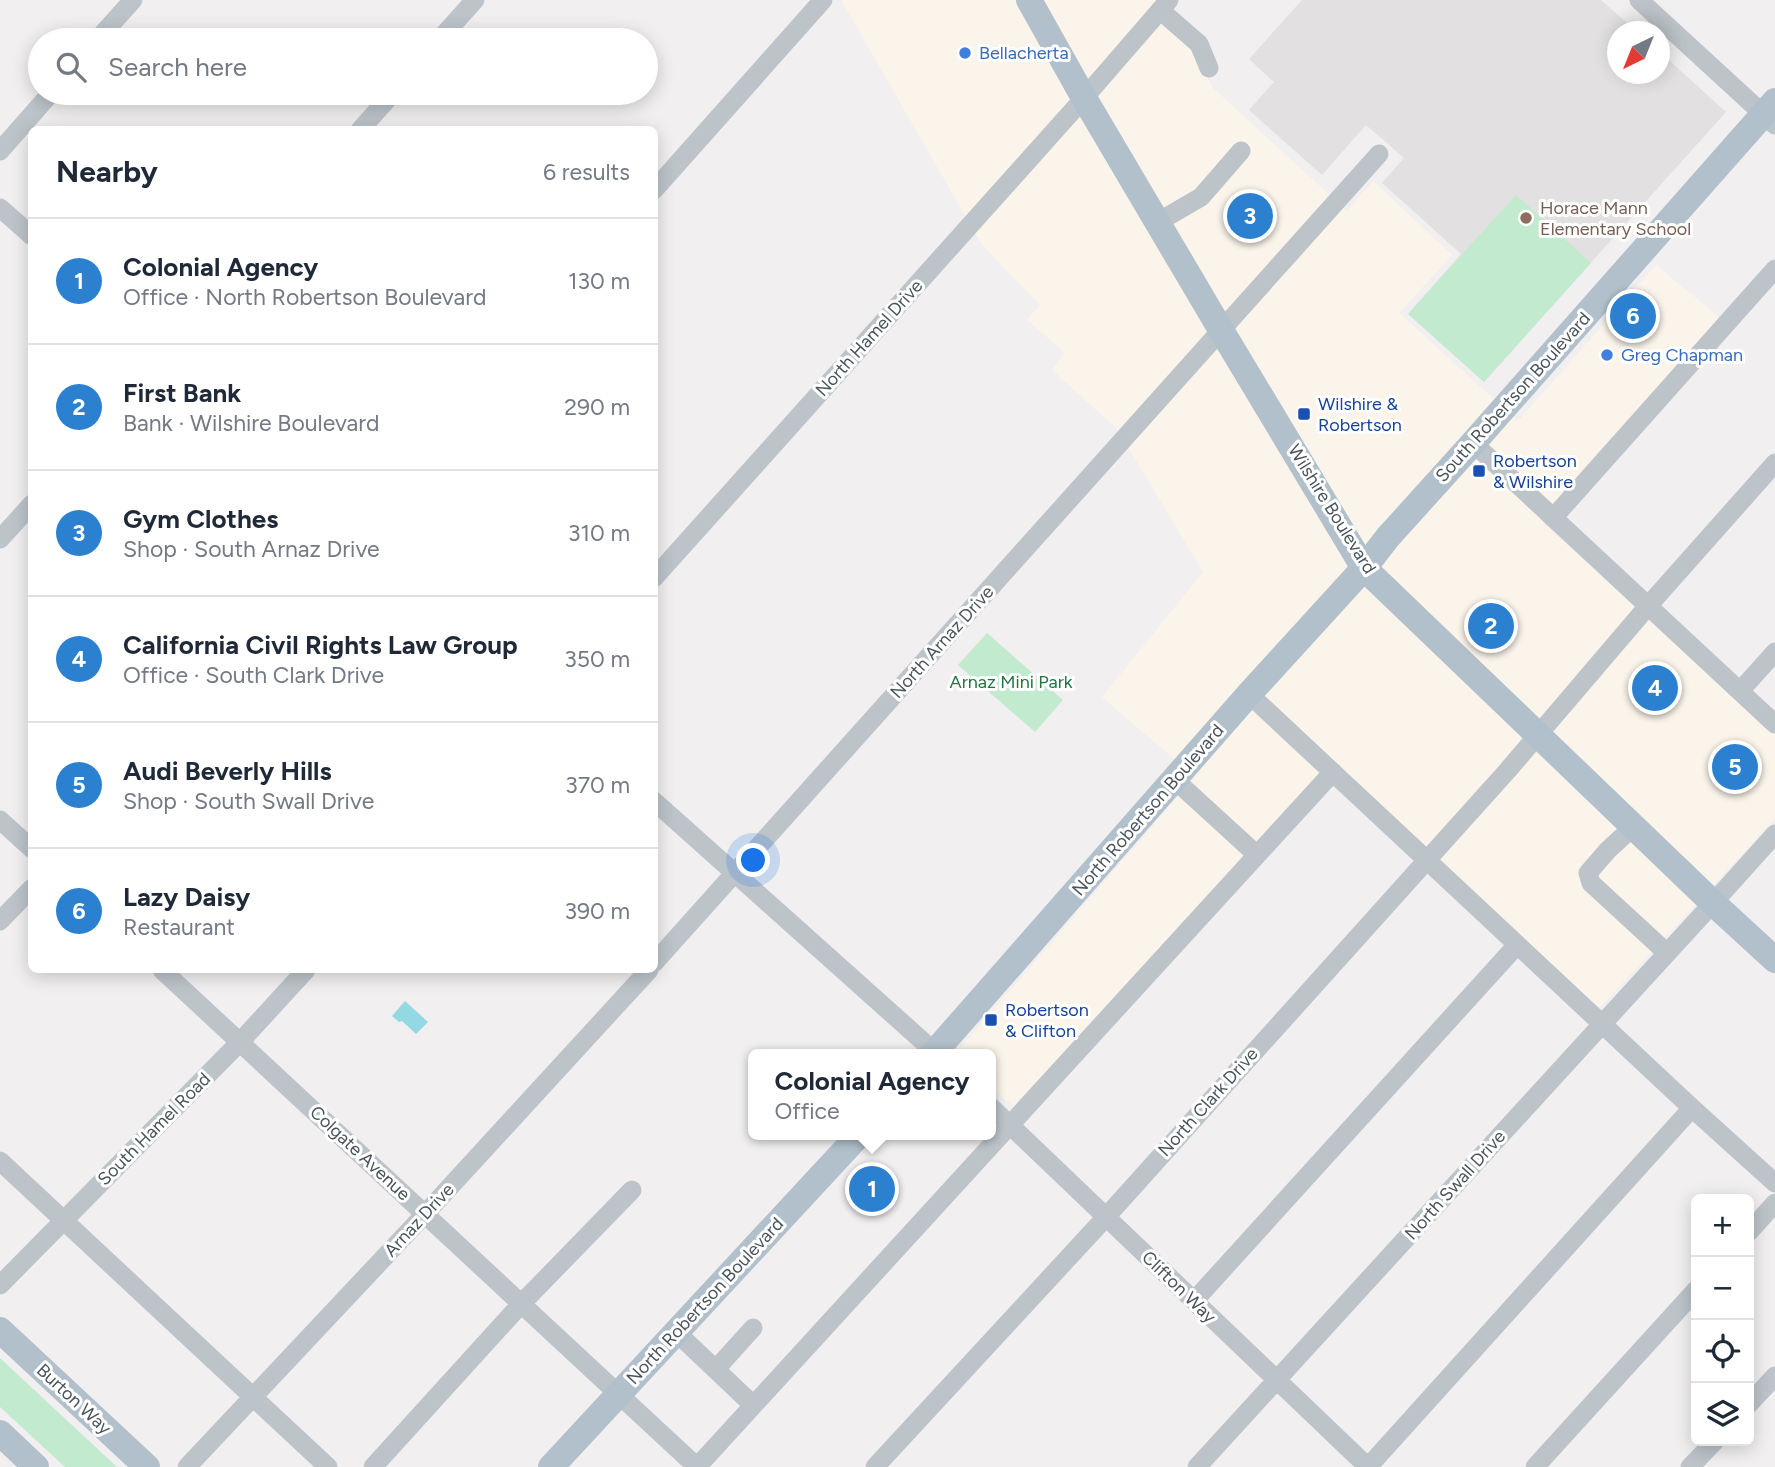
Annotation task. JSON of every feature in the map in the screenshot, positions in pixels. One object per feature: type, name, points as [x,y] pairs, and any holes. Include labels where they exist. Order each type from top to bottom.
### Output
[{"type":"main road","name":"Wilshire Boulevard","points":[[1029,0],[1084,98],[1364,568],[1775,960]]},
{"type":"main road","name":"South Robertson Boulevard","points":[[1364,568],[1388,537],[1771,113]]},
{"type":"main road","name":"North Robertson Boulevard","points":[[939,1049],[1364,568]]},
{"type":"main road","name":"North Robertson Boulevard","points":[[551,1467],[854,1140]]},
{"type":"main road","name":"Burton Way","points":[[0,1331],[147,1467]]},
{"type":"main road","points":[[0,1433],[36,1467]]},
{"type":"street","points":[[108,28],[133,0]]},
{"type":"street","points":[[450,28],[475,0]]},
{"type":"street","points":[[658,186],[823,0]]},
{"type":"street","points":[[1639,0],[1771,113]]},
{"type":"street","points":[[1165,5],[1199,44],[1209,68]]},
{"type":"street","name":"North Hamel Drive","points":[[658,574],[1165,5]]},
{"type":"street","points":[[0,151],[40,105]]},
{"type":"street","points":[[364,126],[382,105]]},
{"type":"street","points":[[1158,222],[1201,197],[1241,151]]},
{"type":"street","name":"North Arnaz Drive","points":[[659,959],[1379,154]]},
{"type":"street","points":[[0,208],[28,232]]},
{"type":"street","points":[[1553,518],[1775,269]]},
{"type":"street","points":[[1473,443],[1775,724]]},
{"type":"street","name":"North Clark Drive","points":[[875,1467],[1106,1217],[1508,769],[1647,606],[1775,463]]},
{"type":"street","points":[[0,539],[28,508]]},
{"type":"street","points":[[1740,691],[1775,652]]},
{"type":"street","points":[[1250,694],[1775,1184]]},
{"type":"street","points":[[697,1467],[1333,772]]},
{"type":"street","points":[[1175,780],[1257,855]]},
{"type":"street","points":[[658,805],[929,1049]]},
{"type":"street","points":[[0,820],[28,845]]},
{"type":"street","points":[[1634,826],[1588,873],[1591,883],[1667,953]]},
{"type":"street","name":"North Swall Drive","points":[[1197,1467],[1775,834]]},
{"type":"street","points":[[0,921],[28,892]]},
{"type":"street","points":[[1194,1301],[1517,945]]},
{"type":"street","name":"Colgate Avenue","points":[[165,973],[697,1467]]},
{"type":"street","name":"South Hamel Road","points":[[0,1285],[240,1042],[303,973]]},
{"type":"street","name":"Arnaz Drive","points":[[187,1467],[646,973]]},
{"type":"street","points":[[1368,1467],[1692,1108]]},
{"type":"street","name":"Clifton Way","points":[[996,1112],[1368,1467]]},
{"type":"street","points":[[0,1161],[328,1467]]},
{"type":"street","points":[[373,1467],[522,1304],[632,1190]]},
{"type":"street","points":[[1754,1226],[1775,1203]]},
{"type":"street","points":[[1535,1467],[1691,1295]]},
{"type":"street","points":[[716,1369],[753,1328]]},
{"type":"street","points":[[676,1332],[753,1405]]},
{"type":"street","points":[[1754,1399],[1775,1376]]},
{"type":"street","points":[[1690,1467],[1710,1446]]},
{"type":"shaded area","points":[[841,0],[1162,0],[1213,88],[1347,211],[1373,181],[1452,255],[1399,313],[1518,421],[1656,265],[1720,318],[1541,521],[1775,735],[1775,819],[1592,1016],[1327,774],[1017,1109],[996,1091],[996,1049],[959,1049],[1195,777],[1102,697],[1203,572],[1117,429],[1052,370],[1065,353],[1027,320],[1040,305],[982,245]]},
{"type":"shaded area","name":"Horace Mann Elementary School","points":[[1302,0],[1601,0],[1625,21],[1607,21],[1607,84],[1670,84],[1670,61],[1726,112],[1484,382],[1408,314],[1461,254],[1382,183],[1404,158],[1366,125],[1322,175],[1249,110],[1274,82],[1249,59]]},
{"type":"green space","points":[[1516,195],[1591,263],[1484,382],[1408,314]]},
{"type":"green space","name":"Arnaz Mini Park","points":[[987,633],[1063,700],[1035,732],[958,665]]},
{"type":"green space","points":[[0,1358],[117,1467],[65,1467],[0,1407]]},
{"type":"water","points":[[405,1001],[428,1022],[416,1034],[392,1016]]},
{"type":"place","name":"Bellacherta","points":[[965,53]]},
{"type":"place","name":"Gym Clothes","points":[[1250,216]]},
{"type":"place","name":"Horace Mann Elementary School","points":[[1526,218]]},
{"type":"place","name":"Lazy Daisy","points":[[1633,316]]},
{"type":"place","name":"Greg Chapman","points":[[1607,355]]},
{"type":"place","name":"Wilshire & Robertson","points":[[1304,414]]},
{"type":"place","name":"Robertson & Wilshire","points":[[1479,471]]},
{"type":"place","name":"First Bank","points":[[1491,626]]},
{"type":"place","name":"California Civil Rights Law Group","points":[[1655,688]]},
{"type":"place","name":"Audi Beverly Hills","points":[[1735,767]]},
{"type":"place","name":"Robertson & Clifton","points":[[991,1020]]},
{"type":"place","name":"Colonial Agency","points":[[872,1189]]}]
